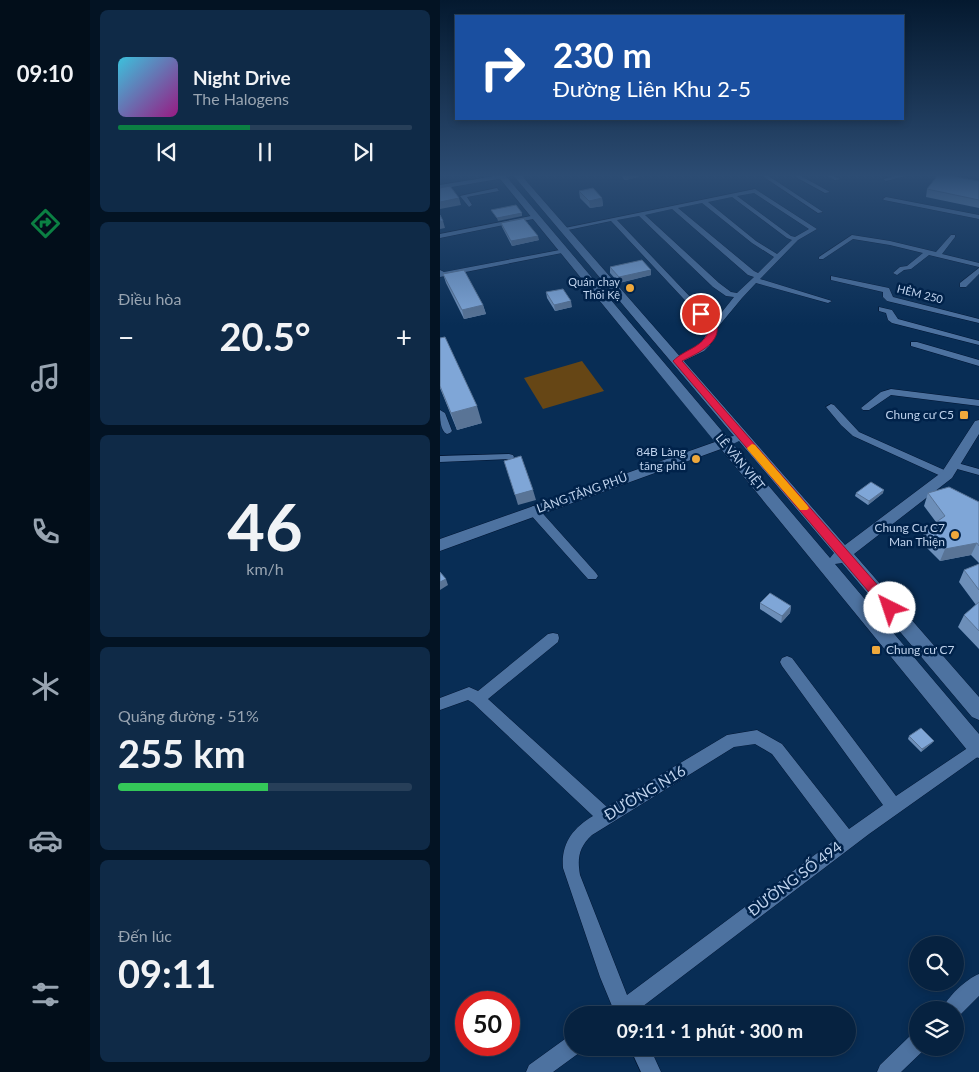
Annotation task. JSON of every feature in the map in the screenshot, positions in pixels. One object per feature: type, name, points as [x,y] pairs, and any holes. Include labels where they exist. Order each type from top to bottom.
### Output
[{"type":"main road","name":"LÊ VĂN VIỆT","points":[[542,225],[978,748]]},
{"type":"main road","name":"LÊ VĂN VIỆT","points":[[560,225],[979,711]]},
{"type":"main road","points":[[548,232],[563,229]]},
{"type":"main road","points":[[826,566],[844,555],[950,470],[979,424]]},
{"type":"main road","name":"LÀNG TĂNG PHÚ","points":[[440,545],[742,436]]},
{"type":"street","points":[[440,236],[495,225]]},
{"type":"street","points":[[563,229],[582,225]]},
{"type":"street","points":[[618,225],[714,327]]},
{"type":"street","points":[[653,225],[716,285],[728,294],[738,296]]},
{"type":"street","points":[[694,225],[756,278],[828,301]]},
{"type":"street","points":[[733,225],[754,242],[778,257]]},
{"type":"street","points":[[773,225],[789,237],[796,239]]},
{"type":"street","points":[[677,361],[701,349],[707,343],[714,327],[738,296],[796,239],[814,229],[807,225]]},
{"type":"street","points":[[938,254],[952,236]]},
{"type":"street","points":[[821,258],[852,237],[938,254],[979,265]]},
{"type":"street","points":[[440,272],[441,275],[564,251]]},
{"type":"street","points":[[897,273],[902,268],[909,268],[928,252]]},
{"type":"street","points":[[962,285],[979,270]]},
{"type":"street","name":"HẺM 250","points":[[834,278],[886,290],[888,292],[886,297],[890,299],[979,321]]},
{"type":"street","points":[[882,309],[889,312],[891,318],[896,321],[979,343]]},
{"type":"street","points":[[914,344],[979,363]]},
{"type":"street","points":[[866,408],[884,394],[891,392],[979,403]]},
{"type":"street","points":[[831,407],[856,434],[950,470],[979,472]]},
{"type":"street","points":[[440,413],[447,431]]},
{"type":"street","points":[[440,459],[509,457]]},
{"type":"street","points":[[533,510],[592,576]]},
{"type":"street","points":[[478,699],[553,638]]},
{"type":"street","points":[[787,662],[894,806]]},
{"type":"street","points":[[440,704],[469,693],[478,699],[606,817]]},
{"type":"street","name":"ĐƯỜNG N16","points":[[619,1006],[572,875],[569,860],[572,846],[578,837],[606,817],[732,740],[757,737],[777,749],[847,840]]},
{"type":"street","name":"ĐƯỜNG SỐ 494","points":[[631,1006],[847,840],[978,748]]},
{"type":"street","points":[[960,1001],[979,983]]},
{"type":"street","points":[[887,1072],[909,1051]]},
{"type":"street","points":[[536,1072],[564,1052]]},
{"type":"street","points":[[644,1056],[651,1072]]},
{"type":"shaded area","points":[[582,361],[604,391],[543,409],[524,378]]},
{"type":"building","points":[[502,225],[529,225],[538,236],[511,241]]},
{"type":"building","points":[[642,260],[651,270],[619,277],[610,267]]},
{"type":"building","points":[[464,270],[483,305],[462,310],[443,274]]},
{"type":"building","points":[[563,289],[571,301],[554,305],[546,292]]},
{"type":"building","points":[[445,337],[477,406],[451,413],[440,386],[440,338]]},
{"type":"building","points":[[521,456],[533,490],[515,495],[504,461]]},
{"type":"building","points":[[871,482],[884,490],[869,501],[856,493]]},
{"type":"building","name":"Chung Cư C7 Man Thiện","points":[[949,487],[979,502],[979,546],[977,543],[945,549],[925,530],[945,516],[928,493]]},
{"type":"building","points":[[979,564],[979,590],[964,570]]},
{"type":"building","points":[[440,572],[446,579],[440,582]]},
{"type":"building","points":[[770,593],[791,606],[782,616],[760,603]]},
{"type":"building","points":[[979,602],[979,631],[964,615]]},
{"type":"building","points":[[921,728],[934,741],[922,749],[909,736]]},
{"type":"slow traffic","points":[[752,448],[803,508]]},
{"type":"place","name":"Quán chay Thôi Kệ","points":[[630,288]]},
{"type":"place","name":"Chung cư C5","points":[[964,415]]},
{"type":"place","name":"84B Làng tăng phú","points":[[696,459]]},
{"type":"place","name":"Chung Cư C7 Man Thiện","points":[[955,535]]},
{"type":"place","name":"Chung cư C7","points":[[876,650]]},
{"type":"route","points":[[701,314],[714,327],[711,336],[701,349],[677,361],[890,608]]}]
